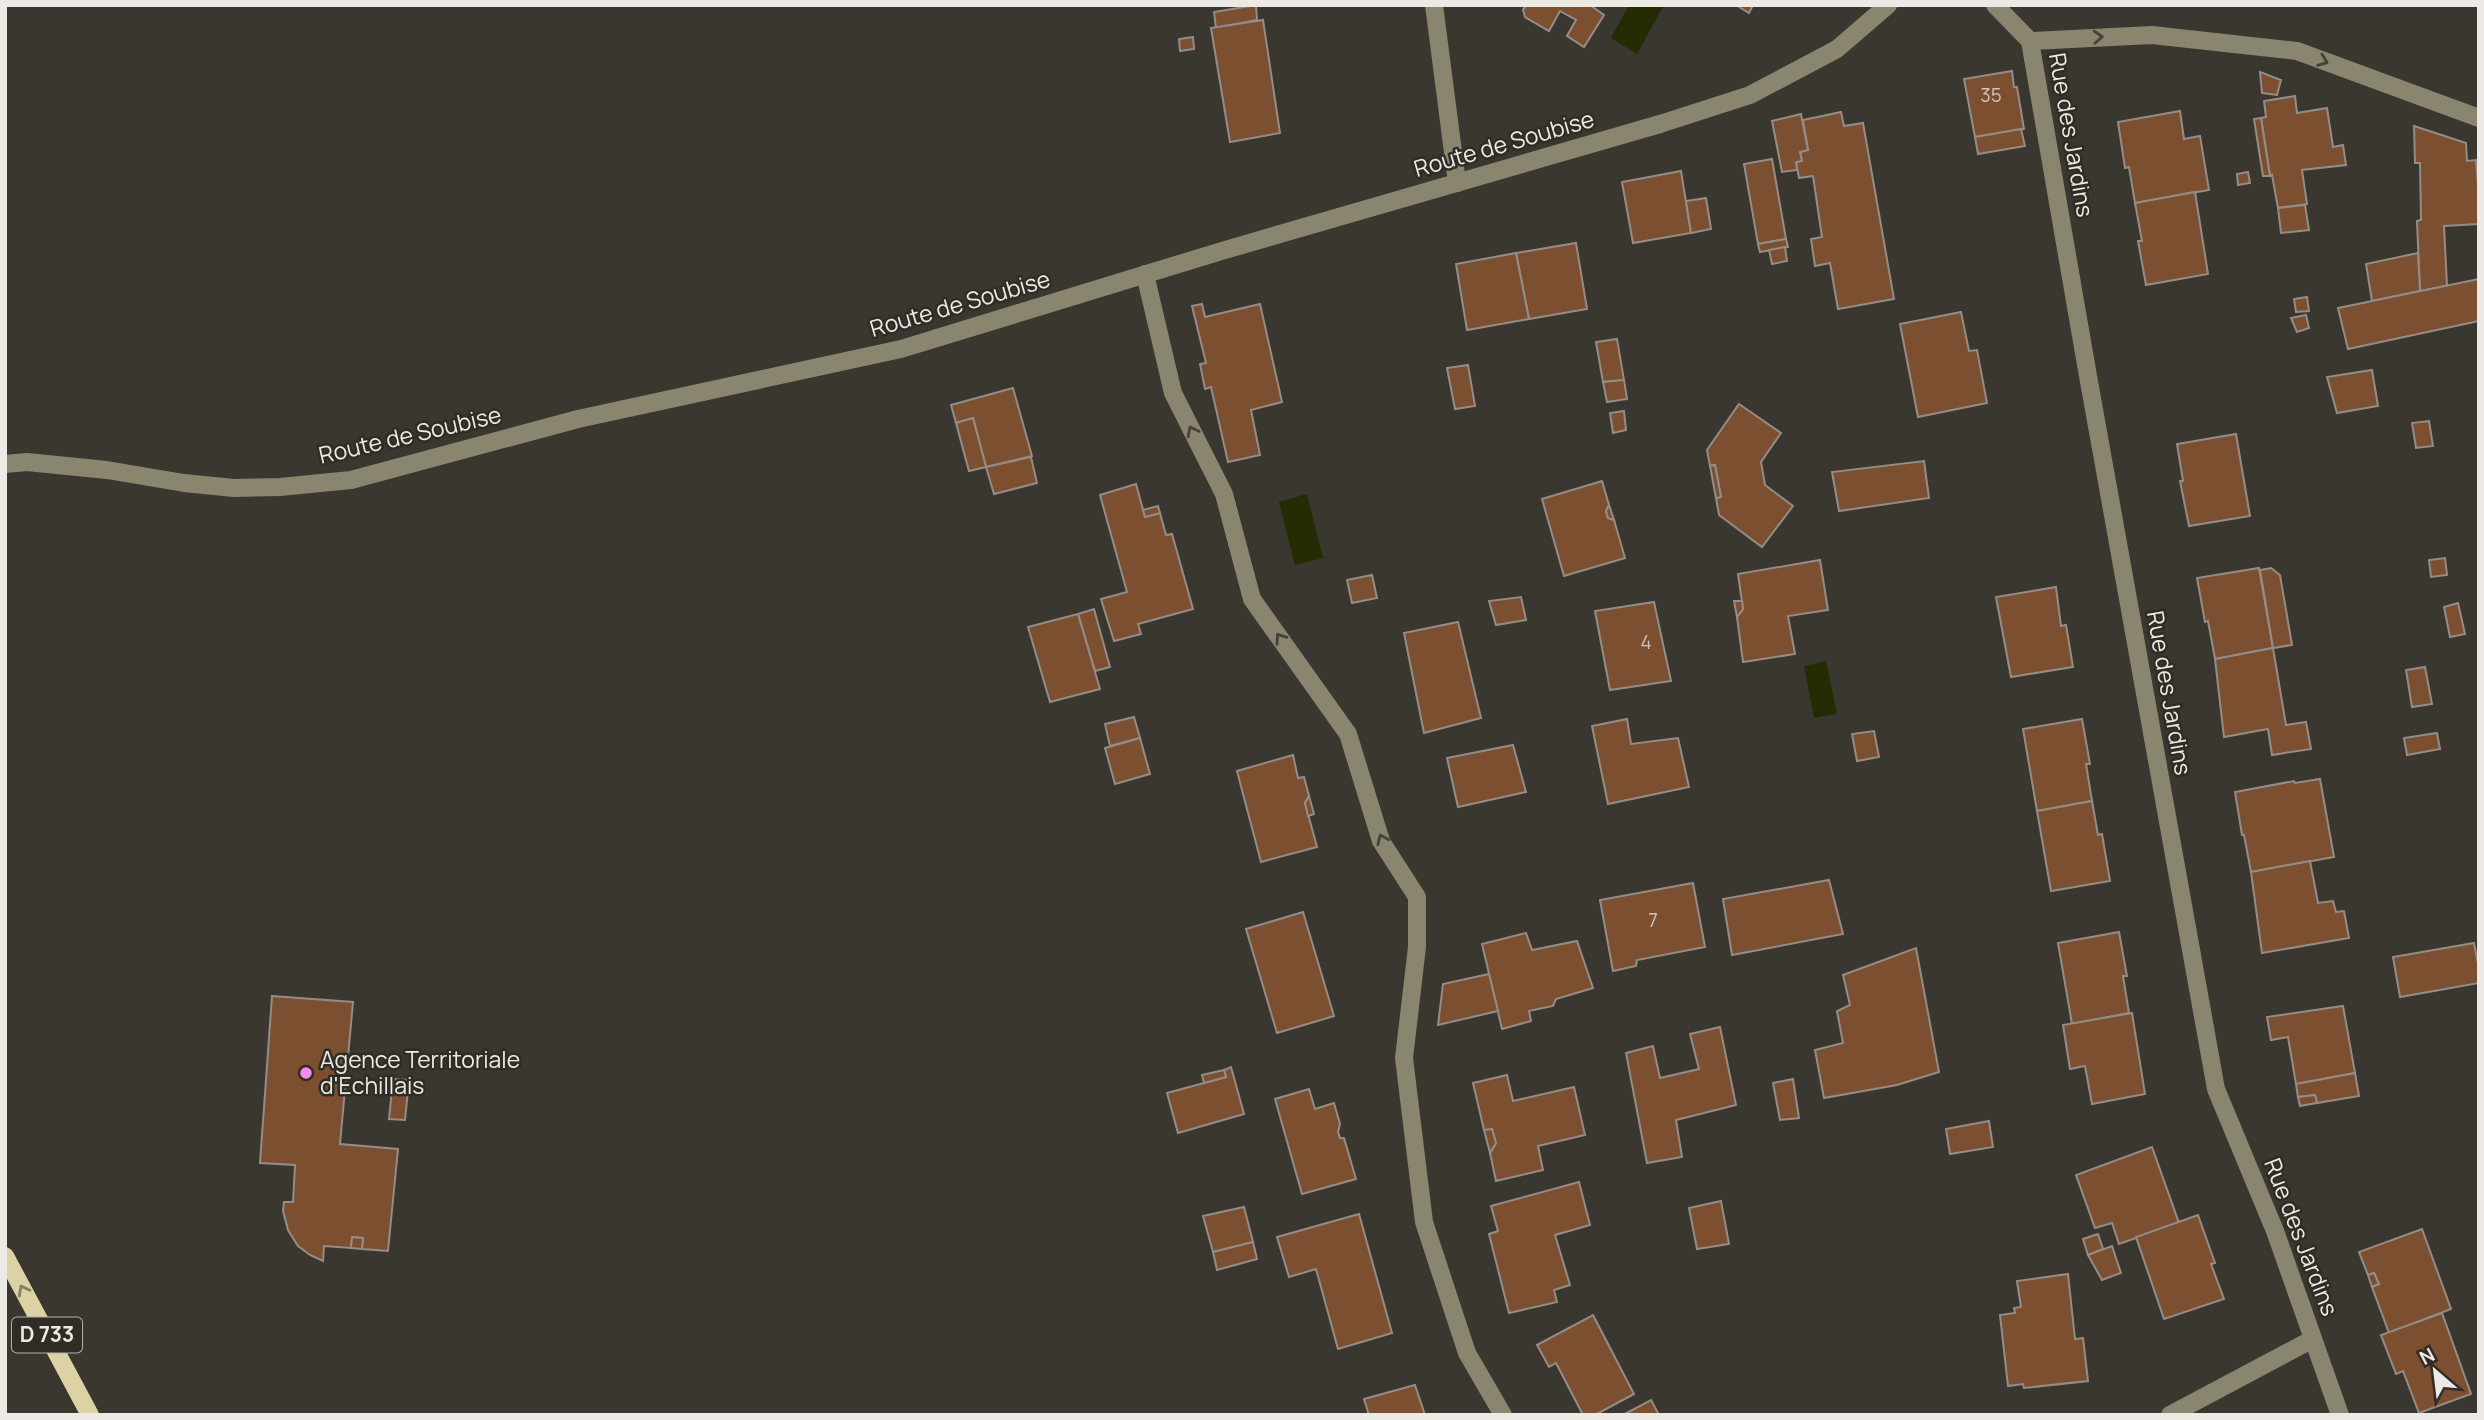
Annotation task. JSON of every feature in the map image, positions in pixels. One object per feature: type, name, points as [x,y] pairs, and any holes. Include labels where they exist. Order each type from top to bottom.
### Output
[{"type":"main road","name":"D 733","points":[[5,1256],[90,1415]]},
{"type":"street","points":[[1434,5],[1457,183]]},
{"type":"street","name":"Route de Soubise","points":[[5,464],[27,462],[107,470],[234,488],[280,487],[351,480],[578,419],[901,349],[1750,95],[1837,49],[1888,5]]},
{"type":"street","points":[[1995,5],[2030,41],[2152,35],[2297,51],[2479,118]]},
{"type":"street","name":"Rue des Jardins","points":[[2030,41],[2216,1089],[2275,1231],[2340,1415]]},
{"type":"street","points":[[1145,274],[1173,393],[1224,494],[1252,599],[1348,734],[1381,841],[1417,897],[1417,947],[1404,1058],[1424,1222],[1467,1353],[1503,1415]]},
{"type":"street","name":"Rue des Jardins","points":[[2170,1415],[2313,1339]]},
{"type":"shaded area","points":[[1629,5],[1664,5],[1637,54],[1611,38]]},
{"type":"shaded area","points":[[1307,494],[1323,558],[1295,565],[1279,502]]},
{"type":"shaded area","points":[[1826,661],[1837,714],[1814,718],[1804,666]]},
{"type":"building","points":[[1256,5],[1257,20],[1216,28],[1214,12]]},
{"type":"building","points":[[1526,5],[1590,5],[1604,15],[1584,47],[1567,36],[1576,20],[1560,11],[1549,31],[1525,17],[1523,10]]},
{"type":"building","points":[[1736,5],[1753,5],[1749,13]]},
{"type":"building","points":[[1263,20],[1280,133],[1230,142],[1211,28]]},
{"type":"building","points":[[1193,37],[1194,49],[1180,51],[1179,39]]},
{"type":"building","points":[[2012,71],[2024,129],[1975,137],[1964,79]]},
{"type":"building","points":[[2260,72],[2281,80],[2277,95],[2262,93]]},
{"type":"building","points":[[2295,96],[2297,113],[2327,108],[2333,147],[2343,145],[2346,165],[2302,170],[2307,204],[2278,208],[2261,118],[2266,117],[2264,101]]},
{"type":"building","points":[[2180,111],[2184,139],[2200,136],[2209,190],[2135,203],[2129,167],[2125,168],[2118,122]]},
{"type":"building","points":[[1841,112],[1844,126],[1863,123],[1894,299],[1838,309],[1830,263],[1815,266],[1811,239],[1822,237],[1813,176],[1799,178],[1796,162],[1802,161],[1800,152],[1808,150],[1803,120]]},
{"type":"building","points":[[1801,114],[1808,150],[1800,152],[1802,161],[1796,162],[1797,170],[1782,172],[1772,121]]},
{"type":"building","points":[[2261,118],[2270,176],[2263,176],[2254,119]]},
{"type":"building","points":[[2414,126],[2466,143],[2467,161],[2476,160],[2479,198],[2479,224],[2444,226],[2447,286],[2420,291],[2417,221],[2421,220],[2420,163],[2415,163]]},
{"type":"building","points":[[2021,129],[2025,146],[1978,154],[1975,137]]},
{"type":"building","points":[[1772,159],[1786,239],[1758,244],[1744,164]]},
{"type":"building","points":[[1681,171],[1691,233],[1633,243],[1622,182]]},
{"type":"building","points":[[2248,172],[2250,183],[2238,185],[2237,174]]},
{"type":"building","points":[[2195,192],[2208,274],[2146,285],[2135,203]]},
{"type":"building","points":[[1706,198],[1711,229],[1691,233],[1686,201]]},
{"type":"building","points":[[2305,205],[2309,230],[2281,233],[2278,208]]},
{"type":"building","points":[[1786,239],[1788,247],[1760,252],[1758,244]]},
{"type":"building","points":[[1576,243],[1587,309],[1529,319],[1516,253]]},
{"type":"building","points":[[1785,247],[1787,261],[1772,264],[1769,250]]},
{"type":"building","points":[[1516,253],[1529,319],[1467,330],[1456,264]]},
{"type":"building","points":[[2418,253],[2420,291],[2372,301],[2366,264]]},
{"type":"building","points":[[2479,279],[2479,321],[2348,349],[2338,308]]},
{"type":"building","points":[[2307,297],[2309,311],[2296,312],[2294,299]]},
{"type":"building","points":[[1202,304],[1205,317],[1260,304],[1282,402],[1251,410],[1260,455],[1228,462],[1211,387],[1205,389],[1200,364],[1206,363],[1192,306]]},
{"type":"building","points":[[1961,312],[1969,351],[1977,350],[1987,403],[1918,417],[1900,324]]},
{"type":"building","points":[[2306,315],[2309,328],[2297,332],[2291,318]]},
{"type":"building","points":[[1617,339],[1624,380],[1603,382],[1596,342]]},
{"type":"building","points":[[1468,365],[1475,406],[1455,409],[1447,368]]},
{"type":"building","points":[[2372,370],[2378,406],[2337,413],[2327,377]]},
{"type":"building","points":[[1624,380],[1627,399],[1607,402],[1603,382]]},
{"type":"building","points":[[1013,388],[1032,456],[986,467],[973,418],[956,423],[951,405]]},
{"type":"building","points":[[1739,404],[1781,433],[1761,462],[1765,485],[1793,506],[1762,547],[1719,515],[1716,498],[1721,497],[1715,465],[1710,466],[1707,450]]},
{"type":"building","points":[[1624,411],[1626,430],[1613,433],[1610,413]]},
{"type":"building","points":[[973,418],[986,467],[969,471],[956,423]]},
{"type":"building","points":[[2429,421],[2433,446],[2416,448],[2412,423]]},
{"type":"building","points":[[2236,434],[2250,516],[2189,526],[2180,481],[2183,481],[2177,444]]},
{"type":"building","points":[[1031,457],[1037,483],[994,494],[986,467]]},
{"type":"building","points":[[1924,461],[1929,498],[1839,511],[1832,472]]},
{"type":"building","points":[[1715,465],[1721,497],[1716,498],[1710,466]]},
{"type":"building","points":[[1602,481],[1609,505],[1606,511],[1608,518],[1614,520],[1625,558],[1564,576],[1542,499]]},
{"type":"building","points":[[1136,484],[1145,517],[1160,513],[1166,535],[1172,534],[1193,609],[1138,624],[1141,634],[1114,641],[1101,599],[1127,592],[1100,495]]},
{"type":"building","points":[[1609,505],[1614,520],[1608,518],[1606,511]]},
{"type":"building","points":[[1158,506],[1160,513],[1145,517],[1143,510]]},
{"type":"building","points":[[2445,558],[2447,575],[2431,577],[2429,560]]},
{"type":"building","points":[[1820,560],[1828,610],[1788,616],[1795,654],[1743,662],[1737,617],[1743,609],[1738,574]]},
{"type":"building","points":[[2259,568],[2273,648],[2215,659],[2197,578]]},
{"type":"building","points":[[2271,568],[2280,575],[2292,645],[2273,648],[2260,570]]},
{"type":"building","points":[[1372,575],[1377,598],[1352,603],[1347,580]]},
{"type":"building","points":[[2056,587],[2061,626],[2066,625],[2073,667],[2011,677],[1996,597]]},
{"type":"building","points":[[1521,597],[1526,620],[1496,625],[1489,601]]},
{"type":"building","points":[[1734,601],[1742,601],[1743,609],[1737,617]]},
{"type":"building","points":[[1654,602],[1671,681],[1610,690],[1595,611]]},
{"type":"building","points":[[2458,603],[2465,634],[2450,637],[2444,607]]},
{"type":"building","points":[[1094,609],[1110,667],[1095,671],[1078,614]]},
{"type":"building","points":[[1078,614],[1100,689],[1050,702],[1028,627]]},
{"type":"building","points":[[1458,622],[1481,718],[1424,733],[1404,633]]},
{"type":"building","points":[[2273,648],[2286,725],[2306,722],[2311,749],[2272,755],[2268,729],[2224,737],[2215,659]]},
{"type":"building","points":[[2425,667],[2432,704],[2412,707],[2406,670]]},
{"type":"building","points":[[1134,717],[1140,738],[1110,746],[1105,724]]},
{"type":"building","points":[[1627,719],[1631,744],[1678,738],[1689,787],[1608,804],[1592,726]]},
{"type":"building","points":[[2082,719],[2090,764],[2086,764],[2092,801],[2037,811],[2023,729]]},
{"type":"building","points":[[1874,731],[1879,757],[1857,761],[1852,734]]},
{"type":"building","points":[[2437,733],[2440,749],[2407,755],[2404,738]]},
{"type":"building","points":[[1140,738],[1150,774],[1115,784],[1105,748]]},
{"type":"building","points":[[1513,745],[1526,792],[1458,807],[1447,758]]},
{"type":"building","points":[[1293,755],[1298,778],[1304,777],[1309,796],[1305,803],[1317,847],[1261,862],[1237,771]]},
{"type":"building","points":[[2320,779],[2334,857],[2251,872],[2235,792]]},
{"type":"building","points":[[1309,796],[1314,814],[1308,816],[1305,803]]},
{"type":"building","points":[[2092,801],[2098,835],[2102,834],[2110,881],[2051,891],[2037,811]]},
{"type":"building","points":[[2310,861],[2318,903],[2333,901],[2336,912],[2344,911],[2349,938],[2262,953],[2251,872]]},
{"type":"building","points":[[1829,880],[1843,934],[1732,955],[1723,899]]},
{"type":"building","points":[[1693,883],[1705,947],[1637,960],[1636,966],[1613,971],[1600,900]]},
{"type":"building","points":[[1303,912],[1334,1016],[1277,1033],[1246,929]]},
{"type":"building","points":[[2119,932],[2127,976],[2123,976],[2129,1013],[2072,1024],[2058,943]]},
{"type":"building","points":[[1526,933],[1532,950],[1577,941],[1593,988],[1556,999],[1553,1006],[1529,1011],[1531,1021],[1502,1029],[1482,944]]},
{"type":"building","points":[[2474,943],[2479,983],[2400,997],[2393,957]]},
{"type":"building","points":[[1916,948],[1939,1072],[1897,1085],[1824,1098],[1815,1050],[1843,1043],[1837,1011],[1850,1005],[1843,975]]},
{"type":"building","points":[[1489,974],[1498,1011],[1438,1025],[1443,984]]},
{"type":"building","name":"Agence Territoriale d'Echillais","points":[[272,996],[353,1002],[340,1144],[398,1149],[388,1251],[362,1249],[363,1238],[352,1237],[351,1248],[324,1246],[323,1261],[298,1246],[288,1230],[283,1211],[284,1202],[293,1202],[295,1165],[260,1163]]},
{"type":"building","points":[[2343,1006],[2355,1073],[2296,1084],[2288,1037],[2271,1040],[2267,1017]]},
{"type":"building","points":[[2132,1013],[2145,1094],[2092,1104],[2085,1066],[2070,1069],[2063,1025]]},
{"type":"building","points":[[1720,1027],[1736,1105],[1676,1120],[1682,1157],[1647,1163],[1626,1053],[1653,1046],[1660,1078],[1699,1069],[1690,1034]]},
{"type":"building","points":[[1231,1067],[1244,1114],[1178,1133],[1167,1093],[1226,1077],[1224,1070]]},
{"type":"building","points":[[1224,1070],[1226,1077],[1204,1083],[1202,1075]]},
{"type":"building","points":[[2355,1073],[2359,1096],[2317,1103],[2315,1095],[2298,1097],[2296,1084]]},
{"type":"building","points":[[1507,1075],[1513,1101],[1574,1087],[1585,1135],[1538,1146],[1543,1170],[1496,1181],[1490,1153],[1496,1143],[1492,1129],[1484,1130],[1473,1083]]},
{"type":"building","points":[[393,1079],[409,1080],[405,1120],[389,1119]]},
{"type":"building","points":[[1793,1079],[1799,1118],[1780,1120],[1773,1083]]},
{"type":"building","points":[[1309,1089],[1315,1109],[1334,1103],[1340,1124],[1338,1132],[1340,1138],[1344,1138],[1356,1179],[1302,1194],[1275,1099]]},
{"type":"building","points":[[2315,1095],[2317,1103],[2300,1106],[2298,1097]]},
{"type":"building","points":[[1989,1121],[1993,1147],[1950,1154],[1946,1129]]},
{"type":"building","points":[[1492,1129],[1496,1143],[1490,1153],[1484,1130]]},
{"type":"building","points":[[2152,1147],[2179,1223],[2119,1244],[2112,1223],[2095,1228],[2076,1175]]},
{"type":"building","points":[[1579,1182],[1590,1225],[1555,1235],[1570,1285],[1554,1290],[1557,1302],[1509,1313],[1489,1234],[1498,1231],[1491,1206]]},
{"type":"building","points":[[1721,1201],[1729,1244],[1697,1249],[1689,1208]]},
{"type":"building","points":[[1244,1207],[1253,1242],[1213,1252],[1203,1216]]},
{"type":"building","points":[[1359,1214],[1392,1333],[1338,1349],[1316,1269],[1289,1277],[1277,1237]]},
{"type":"building","points":[[2198,1215],[2224,1299],[2164,1319],[2136,1237]]},
{"type":"building","points":[[2422,1229],[2451,1309],[2389,1333],[2372,1287],[2379,1284],[2374,1273],[2368,1275],[2359,1252]]},
{"type":"building","points":[[2098,1234],[2103,1249],[2088,1255],[2083,1239]]},
{"type":"building","points":[[352,1237],[363,1238],[362,1249],[351,1248]]},
{"type":"building","points":[[1253,1242],[1257,1259],[1217,1270],[1213,1252]]},
{"type":"building","points":[[2112,1246],[2121,1273],[2102,1280],[2088,1255]]},
{"type":"building","points":[[2374,1273],[2379,1284],[2372,1287],[2368,1275]]},
{"type":"building","points":[[2068,1274],[2075,1339],[2083,1338],[2088,1381],[2024,1388],[2023,1384],[2008,1386],[2000,1315],[2015,1313],[2014,1308],[2021,1307],[2017,1281]]},
{"type":"building","points":[[2442,1313],[2471,1394],[2419,1413],[2403,1371],[2396,1374],[2381,1335]]},
{"type":"building","points":[[1593,1315],[1634,1394],[1595,1415],[1583,1415],[1556,1363],[1549,1367],[1537,1345]]},
{"type":"building","points":[[1415,1385],[1425,1415],[1369,1415],[1364,1399]]},
{"type":"building","points":[[1651,1400],[1659,1415],[1623,1415]]},
{"type":"place","name":"Agence Territoriale d'Echillais","points":[[306,1073]]}]
